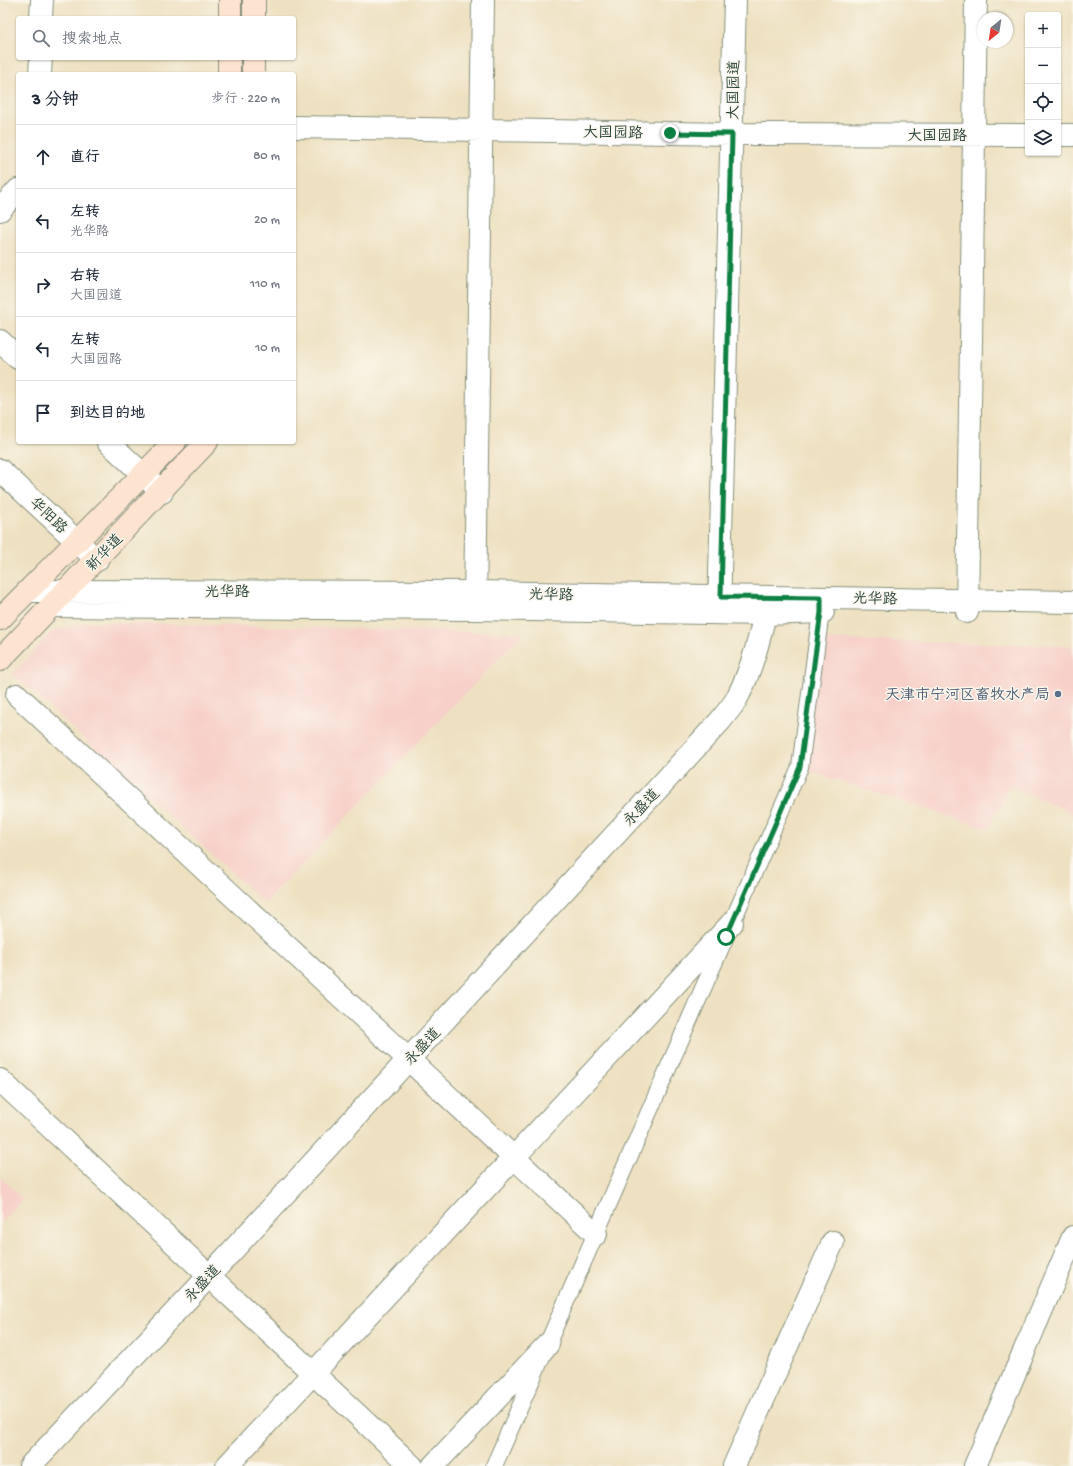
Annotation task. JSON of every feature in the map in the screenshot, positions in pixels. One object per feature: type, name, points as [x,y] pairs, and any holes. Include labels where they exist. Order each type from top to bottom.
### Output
[{"type":"main road","points":[[230,0],[230,16]]},
{"type":"main road","points":[[254,0],[254,16]]},
{"type":"main road","points":[[229,60],[229,72]]},
{"type":"main road","points":[[253,60],[253,72]]},
{"type":"main road","name":"新华道","points":[[0,619],[173,444]]},
{"type":"main road","name":"新华道","points":[[3,650],[68,590],[162,492],[205,444]]},
{"type":"street","points":[[41,16],[42,0]]},
{"type":"street","points":[[476,600],[483,0]]},
{"type":"street","name":"大国园道","points":[[720,605],[735,0]]},
{"type":"street","points":[[967,606],[976,0]]},
{"type":"street","points":[[40,72],[41,60]]},
{"type":"street","name":"大国园路","points":[[296,127],[732,134],[1025,135]]},
{"type":"street","points":[[1061,135],[1073,135]]},
{"type":"street","points":[[0,210],[16,192]]},
{"type":"street","points":[[0,341],[16,356]]},
{"type":"street","points":[[110,444],[162,492]]},
{"type":"street","name":"华阳路","points":[[0,470],[97,560]]},
{"type":"street","name":"光华路","points":[[28,591],[68,590],[720,605],[967,606],[1073,602]]},
{"type":"street","name":"光华路","points":[[52,606],[476,600]]},
{"type":"street","name":"永盛道","points":[[30,1466],[209,1276],[721,720],[737,698],[747,674],[766,605]]},
{"type":"street","name":"光华路","points":[[967,606],[1073,615]]},
{"type":"street","points":[[17,694],[596,1234]]},
{"type":"street","points":[[227,1466],[732,923]]},
{"type":"street","points":[[0,1080],[412,1466]]},
{"type":"street","points":[[975,1466],[1073,1237]]},
{"type":"street","points":[[734,1466],[833,1242]]},
{"type":"street","points":[[433,1466],[548,1344]]},
{"type":"lane","points":[[494,1466],[800,767],[821,605]]},
{"type":"shaded area","points":[[87,622],[523,633],[265,903],[13,674],[51,632]]},
{"type":"shaded area","points":[[812,639],[1073,646],[1073,814],[1010,786],[988,829],[793,766]]},
{"type":"shaded area","points":[[0,1177],[23,1199],[0,1223]]},
{"type":"place","name":"天津市宁河区畜牧水产局","points":[[1058,694]]},
{"type":"route","points":[[670,133],[732,134],[721,597],[821,598],[821,612],[800,767],[726,937]]}]
